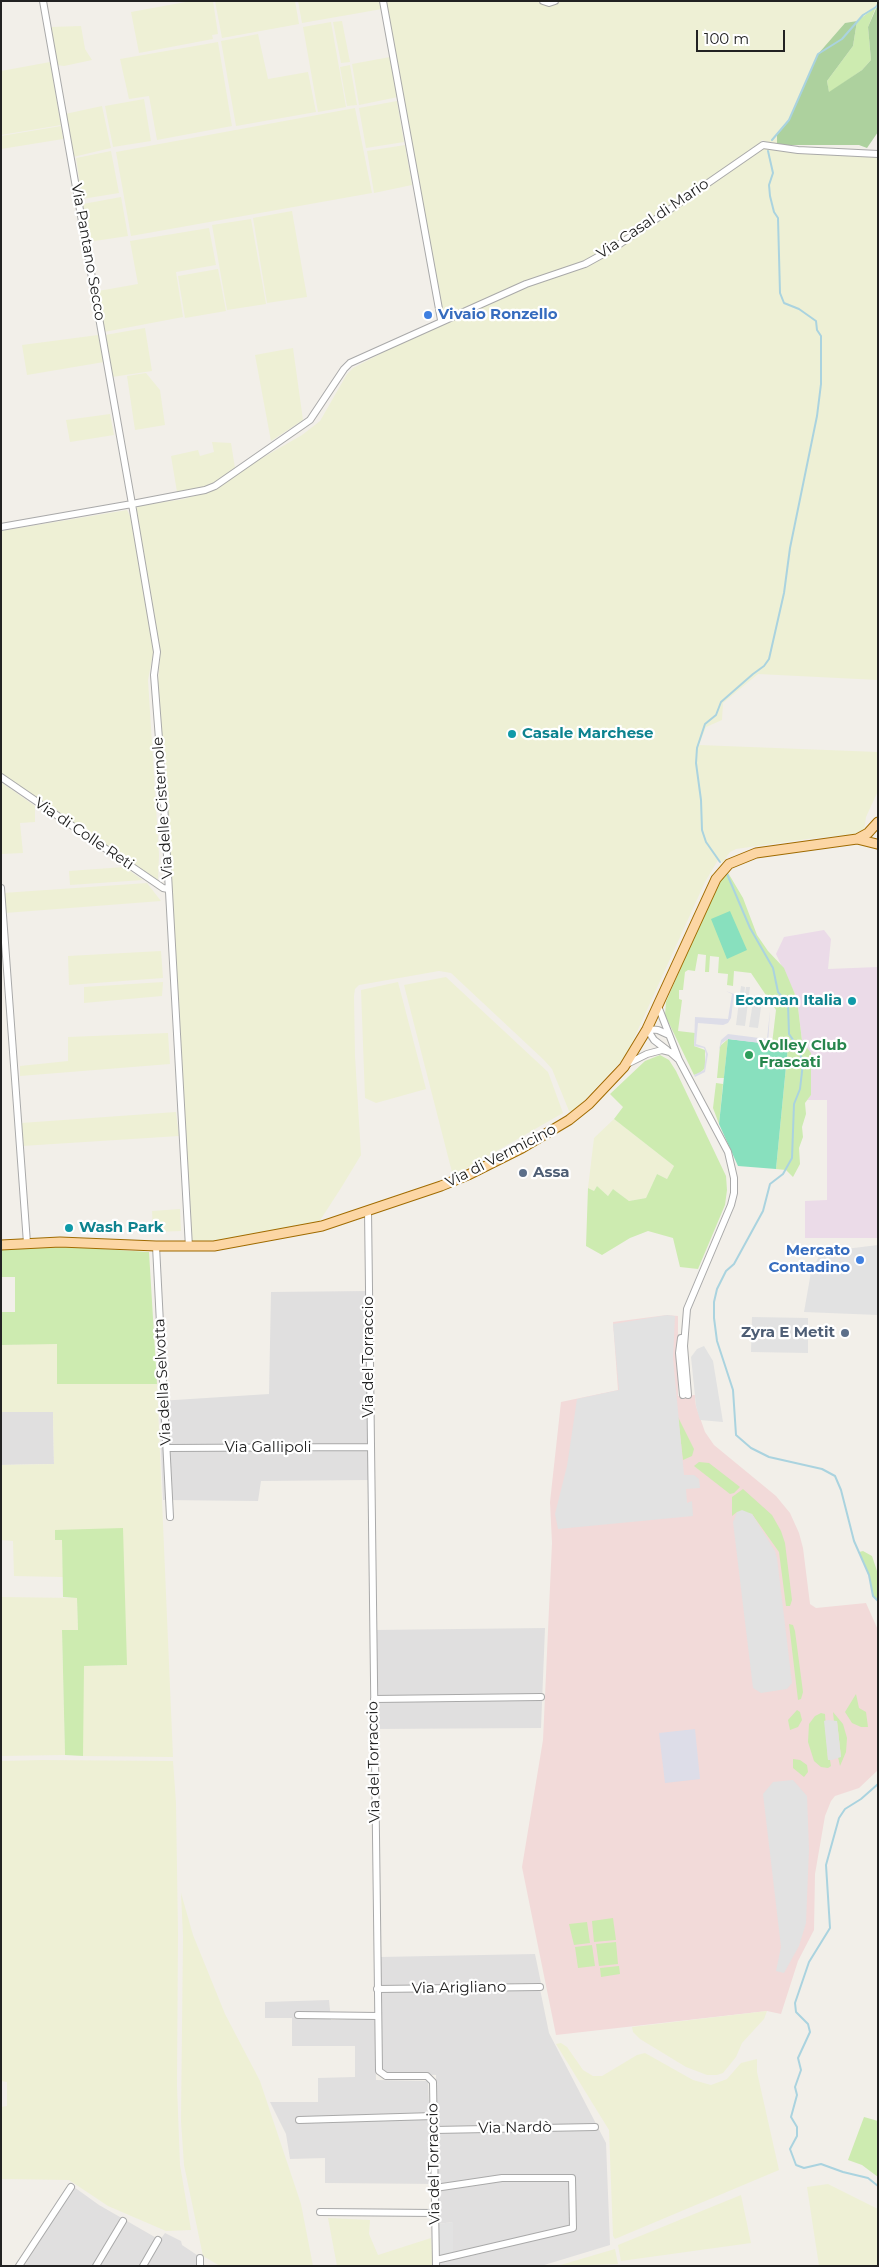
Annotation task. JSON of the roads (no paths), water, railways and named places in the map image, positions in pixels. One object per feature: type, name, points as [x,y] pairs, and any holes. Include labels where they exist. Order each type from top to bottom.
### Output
[{"type":"main road","name":"Via di Vermicino","points":[[1,1245],[60,1242],[211,1247],[314,1228],[449,1183],[534,1141],[583,1110],[626,1065],[647,1029],[716,880],[727,865],[750,854],[857,838],[868,832],[878,822]]},
{"type":"main road","points":[[877,845],[874,832],[878,822]]},
{"type":"main road","name":"Via di Vermicino","points":[[857,838],[877,845]]},
{"type":"street","name":"Via Pantano Secco","points":[[43,1],[132,504]]},
{"type":"street","points":[[383,1],[441,320]]},
{"type":"street","points":[[543,1],[550,3],[555,1]]},
{"type":"street","name":"Via Casal di Mario","points":[[132,504],[205,490],[215,486],[310,420],[350,362],[441,320],[526,284],[584,264],[607,252],[763,145],[798,150],[878,154]]},
{"type":"street","points":[[1,528],[132,504]]},
{"type":"street","name":"Via delle Cisternole","points":[[132,504],[157,652],[154,675],[189,1247]]},
{"type":"street","name":"Via di Colle Reti","points":[[1,777],[163,888],[168,889]]},
{"type":"street","points":[[1,888],[27,1243]]},
{"type":"street","points":[[658,1006],[679,1060],[728,1152],[734,1185],[729,1210],[689,1303],[679,1347],[686,1395]]},
{"type":"street","points":[[647,1029],[657,1030],[669,1035]]},
{"type":"street","points":[[647,1029],[654,1040],[679,1060]]},
{"type":"street","points":[[626,1065],[654,1052],[664,1050],[670,1052]]},
{"type":"street","name":"Via del Torraccio","points":[[368,1210],[377,1989],[380,2073],[386,2076],[427,2076],[433,2082],[436,2263]]},
{"type":"street","name":"Via della Selvotta","points":[[156,1246],[170,1517]]},
{"type":"street","name":"Via Gallipoli","points":[[167,1448],[370,1447]]},
{"type":"street","points":[[374,1699],[540,1697]]},
{"type":"street","name":"Via Arigliano","points":[[377,1989],[540,1986]]},
{"type":"street","points":[[298,2015],[378,2016]]},
{"type":"street","points":[[299,2120],[434,2116]]},
{"type":"street","name":"Via Nardò","points":[[434,2130],[595,2127]]},
{"type":"street","points":[[435,2188],[502,2178],[572,2178],[573,2228],[436,2263]]},
{"type":"street","points":[[19,2266],[71,2187]]},
{"type":"street","points":[[320,2212],[435,2213]]},
{"type":"street","points":[[96,2266],[123,2221]]},
{"type":"street","points":[[143,2266],[158,2240]]},
{"type":"street","points":[[200,2258],[200,2266]]},
{"type":"waterway","points":[[772,140],[789,120],[818,54],[842,39],[863,15],[878,4]]},
{"type":"waterway","points":[[720,862],[706,842],[702,830],[701,800],[696,763],[697,748],[705,724],[716,715],[721,702],[764,666],[769,659],[784,593],[790,548],[817,416],[821,384],[821,336],[817,330],[816,321],[799,309],[784,303],[780,293],[778,218],[774,212],[770,196],[769,185],[773,173],[768,151]]},
{"type":"waterway","points":[[727,874],[750,928],[773,968],[778,992],[788,1004],[789,1034],[798,1047],[803,1063],[800,1089],[794,1104],[792,1158],[783,1174],[770,1184],[763,1211],[734,1264],[726,1271],[717,1289],[714,1302],[717,1341],[733,1390],[736,1435],[751,1448],[769,1457],[822,1469],[835,1476],[841,1490],[854,1541],[869,1575],[873,1596],[878,1601]]},
{"type":"waterway","points":[[878,1784],[861,1799],[845,1809],[839,1818],[826,1865],[830,1928],[809,1962],[795,2003],[796,2012],[808,2024],[810,2032],[798,2058],[801,2070],[795,2087],[797,2095],[791,2117],[797,2127],[797,2136],[790,2149],[796,2165],[804,2168],[821,2164],[868,2178],[878,2186]]},
{"type":"place","name":"Vivaio Ronzello","points":[[428,315]]},
{"type":"place","name":"Casale Marchese","points":[[512,734]]},
{"type":"place","name":"Ecoman Italia","points":[[852,1001]]},
{"type":"place","name":"Volley Club Frascati","points":[[749,1055]]},
{"type":"place","name":"Assa","points":[[523,1173]]},
{"type":"place","name":"Wash Park","points":[[69,1228]]},
{"type":"place","name":"Mercato Contadino","points":[[860,1260]]},
{"type":"place","name":"Zyra E Metit","points":[[845,1333]]}]
